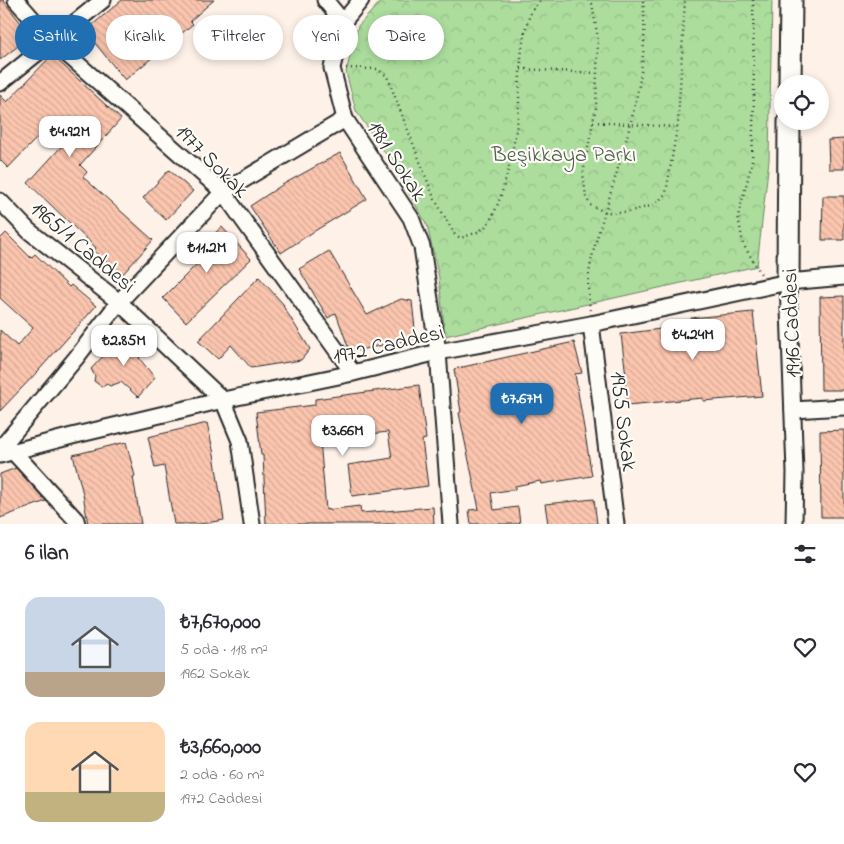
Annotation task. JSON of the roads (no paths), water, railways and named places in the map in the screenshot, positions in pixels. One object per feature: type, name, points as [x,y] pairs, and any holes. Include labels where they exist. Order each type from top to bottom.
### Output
[{"type":"street","name":"1977 Sokak","points":[[16,0],[29,15]]},
{"type":"street","points":[[85,15],[103,0]]},
{"type":"street","points":[[325,0],[337,15]]},
{"type":"street","name":"1981 Sokak","points":[[349,15],[361,0]]},
{"type":"street","points":[[790,75],[792,0]]},
{"type":"street","points":[[0,83],[28,60]]},
{"type":"street","name":"1977 Sokak","points":[[74,60],[223,192],[353,374]]},
{"type":"street","name":"1981 Sokak","points":[[334,60],[332,68],[345,119],[411,218],[422,246],[438,352],[451,524]]},
{"type":"street","points":[[76,524],[76,520],[4,447],[119,302],[223,192],[345,119]]},
{"type":"street","name":"1916 Caddesi","points":[[789,130],[779,284],[793,410],[794,524]]},
{"type":"street","name":"1965/1 Caddesi","points":[[0,201],[30,231],[119,302],[223,400],[240,441],[252,524]]},
{"type":"street","name":"1972 Caddesi","points":[[4,447],[353,374],[438,352],[591,324],[779,284],[844,277]]},
{"type":"street","name":"1955 Sokak","points":[[591,324],[616,524]]},
{"type":"street","points":[[793,410],[844,408]]},
{"type":"park label","name":"Beşikkaya Parkı","points":[[564,153]]}]
